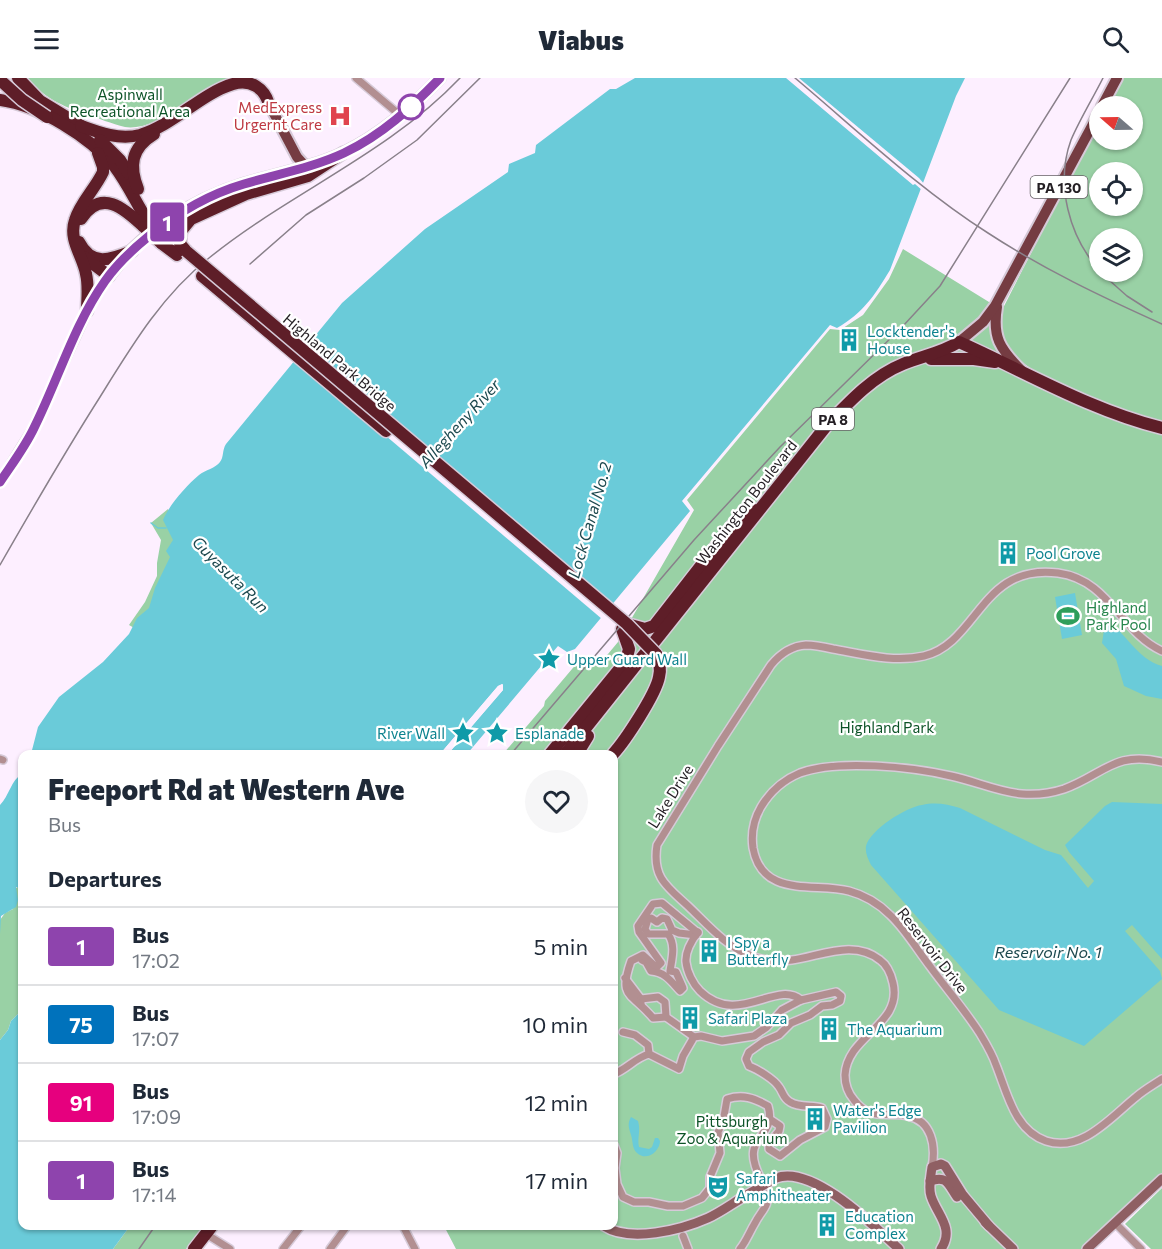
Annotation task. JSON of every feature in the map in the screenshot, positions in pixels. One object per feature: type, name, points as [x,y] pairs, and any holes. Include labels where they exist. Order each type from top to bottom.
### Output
[{"type":"highway","points":[[18,78],[50,113]]},
{"type":"highway","points":[[0,80],[22,100],[50,113]]},
{"type":"highway","points":[[81,126],[114,136],[141,134],[225,88],[242,82],[257,86],[262,90],[269,104]]},
{"type":"highway","points":[[138,189],[132,159],[136,150],[150,136],[236,88],[251,91],[269,104]]},
{"type":"highway","points":[[0,93],[34,102],[50,113]]},
{"type":"highway","points":[[0,100],[50,113]]},
{"type":"highway","name":"Highland Park Bridge","points":[[50,113],[81,126],[108,147],[120,160],[138,189],[149,223]]},
{"type":"highway","name":"Highland Park Bridge","points":[[50,113],[91,143],[109,170],[164,240],[624,626],[652,654]]},
{"type":"highway","points":[[182,253],[181,231],[191,219],[246,194],[308,176],[343,153]]},
{"type":"highway","points":[[86,315],[88,280],[73,234],[75,219],[109,170]]},
{"type":"highway","points":[[112,272],[100,260],[87,253],[78,240],[77,231],[85,212],[101,203],[117,206],[149,223]]},
{"type":"highway","points":[[100,260],[109,260],[132,251]]},
{"type":"highway","points":[[79,252],[112,272]]},
{"type":"highway","name":"Washington Boulevard","points":[[568,750],[652,654],[767,500],[819,435],[845,407],[882,375],[918,358],[943,351],[959,342]]},
{"type":"highway","name":"PA 8","points":[[959,342],[1072,396],[1162,429]]},
{"type":"highway","name":"PA 8","points":[[918,358],[974,359],[1017,368]]},
{"type":"highway","points":[[553,750],[626,661],[629,649],[624,626],[645,629],[654,626],[732,526],[767,500]]},
{"type":"highway","points":[[581,750],[583,743],[652,654]]},
{"type":"highway","points":[[609,750],[651,686],[654,672],[652,654]]},
{"type":"highway","points":[[616,750],[657,685],[660,666],[652,654]]},
{"type":"highway","points":[[194,1249],[209,1230]]},
{"type":"main road","points":[[0,482],[33,429],[86,315],[112,272],[132,251],[157,229],[204,200],[242,185],[306,167],[343,153],[375,135],[401,116],[440,78]]},
{"type":"main road","points":[[1107,96],[1117,78]]},
{"type":"main road","points":[[269,104],[297,157],[306,167]]},
{"type":"main road","name":"PA 130","points":[[959,342],[983,322],[999,299],[1089,131]]},
{"type":"main road","points":[[284,173],[291,159],[289,142]]},
{"type":"main road","points":[[999,299],[995,323],[997,339],[1017,368]]},
{"type":"main road","points":[[941,1249],[946,1240],[947,1229],[932,1199],[930,1181],[932,1167],[941,1164],[945,1166],[963,1195],[989,1226]]},
{"type":"main road","points":[[611,1230],[629,1235],[655,1232],[700,1221],[776,1178],[790,1175],[830,1192],[853,1208],[899,1249]]},
{"type":"main road","points":[[930,1181],[944,1179],[962,1203],[1013,1249]]},
{"type":"main road","points":[[1087,1249],[1162,1179]]},
{"type":"street","points":[[356,78],[401,116]]},
{"type":"street","name":"Lake Drive","points":[[932,1167],[935,1151],[926,1126],[908,1116],[867,1112],[854,1100],[846,1086],[849,1057],[859,1042],[884,1021],[890,1012],[894,998],[893,980],[883,963],[873,955],[859,950],[842,950],[787,961],[767,960],[746,954],[723,939],[662,881],[655,861],[657,845],[765,674],[776,659],[791,648],[806,645],[878,657],[926,656],[948,643],[995,591],[1014,579],[1044,572],[1066,574],[1091,586],[1109,600],[1140,637],[1162,651]]},
{"type":"street","name":"Reservoir Drive","points":[[1162,762],[1145,759],[1126,760],[1106,766],[1066,789],[1024,794],[955,777],[907,769],[857,767],[809,771],[787,780],[770,794],[759,811],[753,835],[756,858],[765,872],[777,881],[792,886],[849,891],[865,897],[888,913],[969,1018],[995,1062],[1014,1112],[1036,1136],[1048,1142],[1060,1143],[1071,1143],[1083,1138],[1162,1079]]},
{"type":"street","points":[[698,933],[662,903],[653,904],[638,926],[639,932],[661,963],[658,966],[654,965],[643,955],[631,961],[624,984],[629,996],[641,1002],[653,1018],[666,1017],[693,1037],[701,1036],[722,1041],[754,1036],[768,1027],[782,1010],[801,1000],[836,992],[841,996],[840,1001],[822,1006],[791,1023],[779,1035],[749,1052],[746,1059],[749,1066],[761,1070],[778,1085],[790,1102],[822,1108],[826,1113],[825,1127],[789,1148],[785,1163]]},
{"type":"street","points":[[636,960],[646,962],[651,970],[666,976],[680,991],[683,988],[676,972],[670,971],[672,940],[668,934],[648,934],[645,929],[651,918],[657,922],[662,918],[667,919],[674,912]]},
{"type":"street","points":[[667,919],[672,930],[698,933]]},
{"type":"street","points":[[698,933],[687,951],[686,961],[697,988],[708,999],[734,1006],[787,994],[797,996],[801,1000]]},
{"type":"street","points":[[641,1002],[658,996],[665,1002],[666,1017]]},
{"type":"street","points":[[623,1032],[635,1035],[648,1045],[649,1054]]},
{"type":"street","points":[[618,1072],[640,1056],[649,1054],[679,1069],[693,1037]]},
{"type":"street","points":[[618,1186],[623,1197],[634,1202],[683,1206],[702,1198],[710,1188],[710,1177],[720,1153],[718,1132],[723,1122],[727,1099],[740,1095],[768,1106],[771,1119],[769,1127],[754,1144],[752,1158],[761,1179]]},
{"type":"street","points":[[771,1119],[780,1126],[779,1131],[769,1143],[769,1149],[780,1156],[786,1154]]},
{"type":"street","points":[[740,1249],[769,1202],[768,1192]]},
{"type":"street","points":[[1115,1223],[1141,1249]]},
{"type":"street","points":[[209,1230],[230,1249]]},
{"type":"street","points":[[283,1249],[298,1230]]},
{"type":"street","points":[[330,1249],[344,1230]]},
{"type":"street","points":[[405,1230],[415,1249]]},
{"type":"street","points":[[683,1236],[688,1249]]},
{"type":"green space","name":"Aspinwall Recreational Area","points":[[28,78],[232,78],[165,118],[137,127],[125,127],[61,104],[40,91]]},
{"type":"green space","points":[[1122,78],[1162,78],[1162,422],[1099,401],[1048,378],[1026,365],[1010,352],[1001,339],[1001,312],[1089,140],[1089,150],[1143,150],[1143,96],[1112,96]]},
{"type":"green space","name":"Highland Park","points":[[903,249],[989,302],[989,326],[992,324],[1003,354],[996,352],[1004,368],[1054,394],[1114,420],[1162,435],[1162,1179],[1087,1249],[456,1249],[446,1230],[618,1230],[618,750],[506,750],[583,656],[598,666],[618,642],[694,510],[687,500],[830,329],[840,330],[863,315],[889,279]]},
{"type":"green space","points":[[168,509],[175,524],[181,568],[136,629],[129,625],[145,602],[157,576],[161,540],[151,523]]},
{"type":"green space","points":[[18,887],[18,1014],[0,1040],[0,920],[5,913],[13,909]]},
{"type":"green space","points":[[1162,1188],[1162,1249],[1151,1249],[1125,1224]]},
{"type":"green space","points":[[127,1230],[200,1230],[186,1249],[113,1249]]},
{"type":"water","points":[[635,78],[965,78],[956,96],[890,270],[868,303],[837,328],[830,325],[682,501],[690,511],[575,649],[567,652],[558,646],[470,750],[451,750],[503,690],[503,684],[498,686],[443,750],[32,750],[38,727],[59,697],[103,662],[129,634],[137,618],[149,608],[155,588],[170,557],[166,551],[173,540],[163,520],[170,508],[194,479],[220,462],[226,444],[342,303],[425,229],[508,172],[509,164],[535,153],[536,145],[610,89],[616,89]]},
{"type":"water","name":"Highland Park Pool","points":[[1075,593],[1082,635],[1062,639],[1055,597]]},
{"type":"water","points":[[1109,624],[1114,626],[1137,651],[1153,663],[1162,666],[1162,699],[1146,696],[1124,686],[1116,659],[1102,643],[1104,630]]},
{"type":"water","points":[[18,777],[18,888],[16,887],[18,900],[16,907],[1,916],[0,934],[0,805]]},
{"type":"water","name":"Reservoir No. 1","points":[[1112,802],[1162,804],[1162,959],[1132,925],[1125,931],[1160,971],[1162,979],[1084,1046],[999,1010],[871,865],[866,854],[866,846],[874,833],[898,815],[922,805],[946,805],[960,808],[1045,850],[1061,855],[1088,888],[1094,881],[1065,845]]},
{"type":"water","points":[[18,1014],[18,1230],[127,1230],[113,1249],[0,1249],[0,1040],[8,1030],[11,1021]]},
{"type":"water","points":[[631,1117],[638,1121],[639,1147],[649,1149],[655,1138],[660,1141],[658,1148],[649,1156],[641,1155],[634,1149],[629,1126]]},
{"type":"pier","points":[[786,78],[799,78],[919,178],[925,185],[923,191],[915,184],[913,185]]},
{"type":"pier","points":[[304,346],[613,607],[602,619],[294,358]]},
{"type":"pier","name":"River Wall","points":[[502,684],[503,690],[451,750],[448,750],[500,688],[447,750],[443,750]]},
{"type":"waterway","name":"Guyasuta Run","points":[[151,523],[158,528],[166,528]]},
{"type":"railway","points":[[0,565],[61,460],[124,359],[176,288],[209,258],[240,235],[402,129],[460,78]]},
{"type":"railway","points":[[250,264],[306,215],[364,178],[417,140],[480,78]]},
{"type":"railway","points":[[795,78],[913,179],[962,216],[1030,259],[1162,324]]},
{"type":"railway","points":[[514,750],[694,540],[780,447],[903,326],[940,286],[1070,78]]},
{"type":"railway","points":[[1089,257],[1073,226],[1065,192],[1064,174],[1071,140],[1103,78]]},
{"type":"railway","points":[[1111,282],[1127,296],[1152,312]]},
{"type":"railway","points":[[139,1249],[152,1230]]},
{"type":"bus line","name":"1","points":[[0,482],[33,429],[87,311],[103,283],[132,251],[157,229],[207,198],[242,185],[316,164],[343,153],[387,127],[440,78]]},
{"type":"place","name":"MedExpress Urgernt Care","points":[[340,116]]},
{"type":"place","name":"Locktender's House","points":[[849,340]]},
{"type":"place","name":"Pool Grove","points":[[1008,553]]},
{"type":"place","name":"Highland Park Pool","points":[[1068,616]]},
{"type":"place","name":"Upper Guard Wall","points":[[549,659]]},
{"type":"place","name":"River Wall","points":[[463,733]]},
{"type":"place","name":"Esplanade","points":[[497,733]]},
{"type":"place","name":"I Spy a Butterfly","points":[[709,951]]},
{"type":"place","name":"Safari Plaza","points":[[690,1018]]},
{"type":"place","name":"The Aquarium","points":[[829,1029]]},
{"type":"place","name":"Water's Edge Pavilion","points":[[815,1119]]},
{"type":"place","name":"Safari Amphitheater","points":[[718,1187]]},
{"type":"place","name":"Education Complex","points":[[827,1225]]},
{"type":"water label","name":"Allegheny River","points":[[459,423]]},
{"type":"water label","name":"Lock Canal No. 2","points":[[589,520]]},
{"type":"park label","name":"Pittsburgh Zoo & Aquarium","points":[[732,1130]]}]
